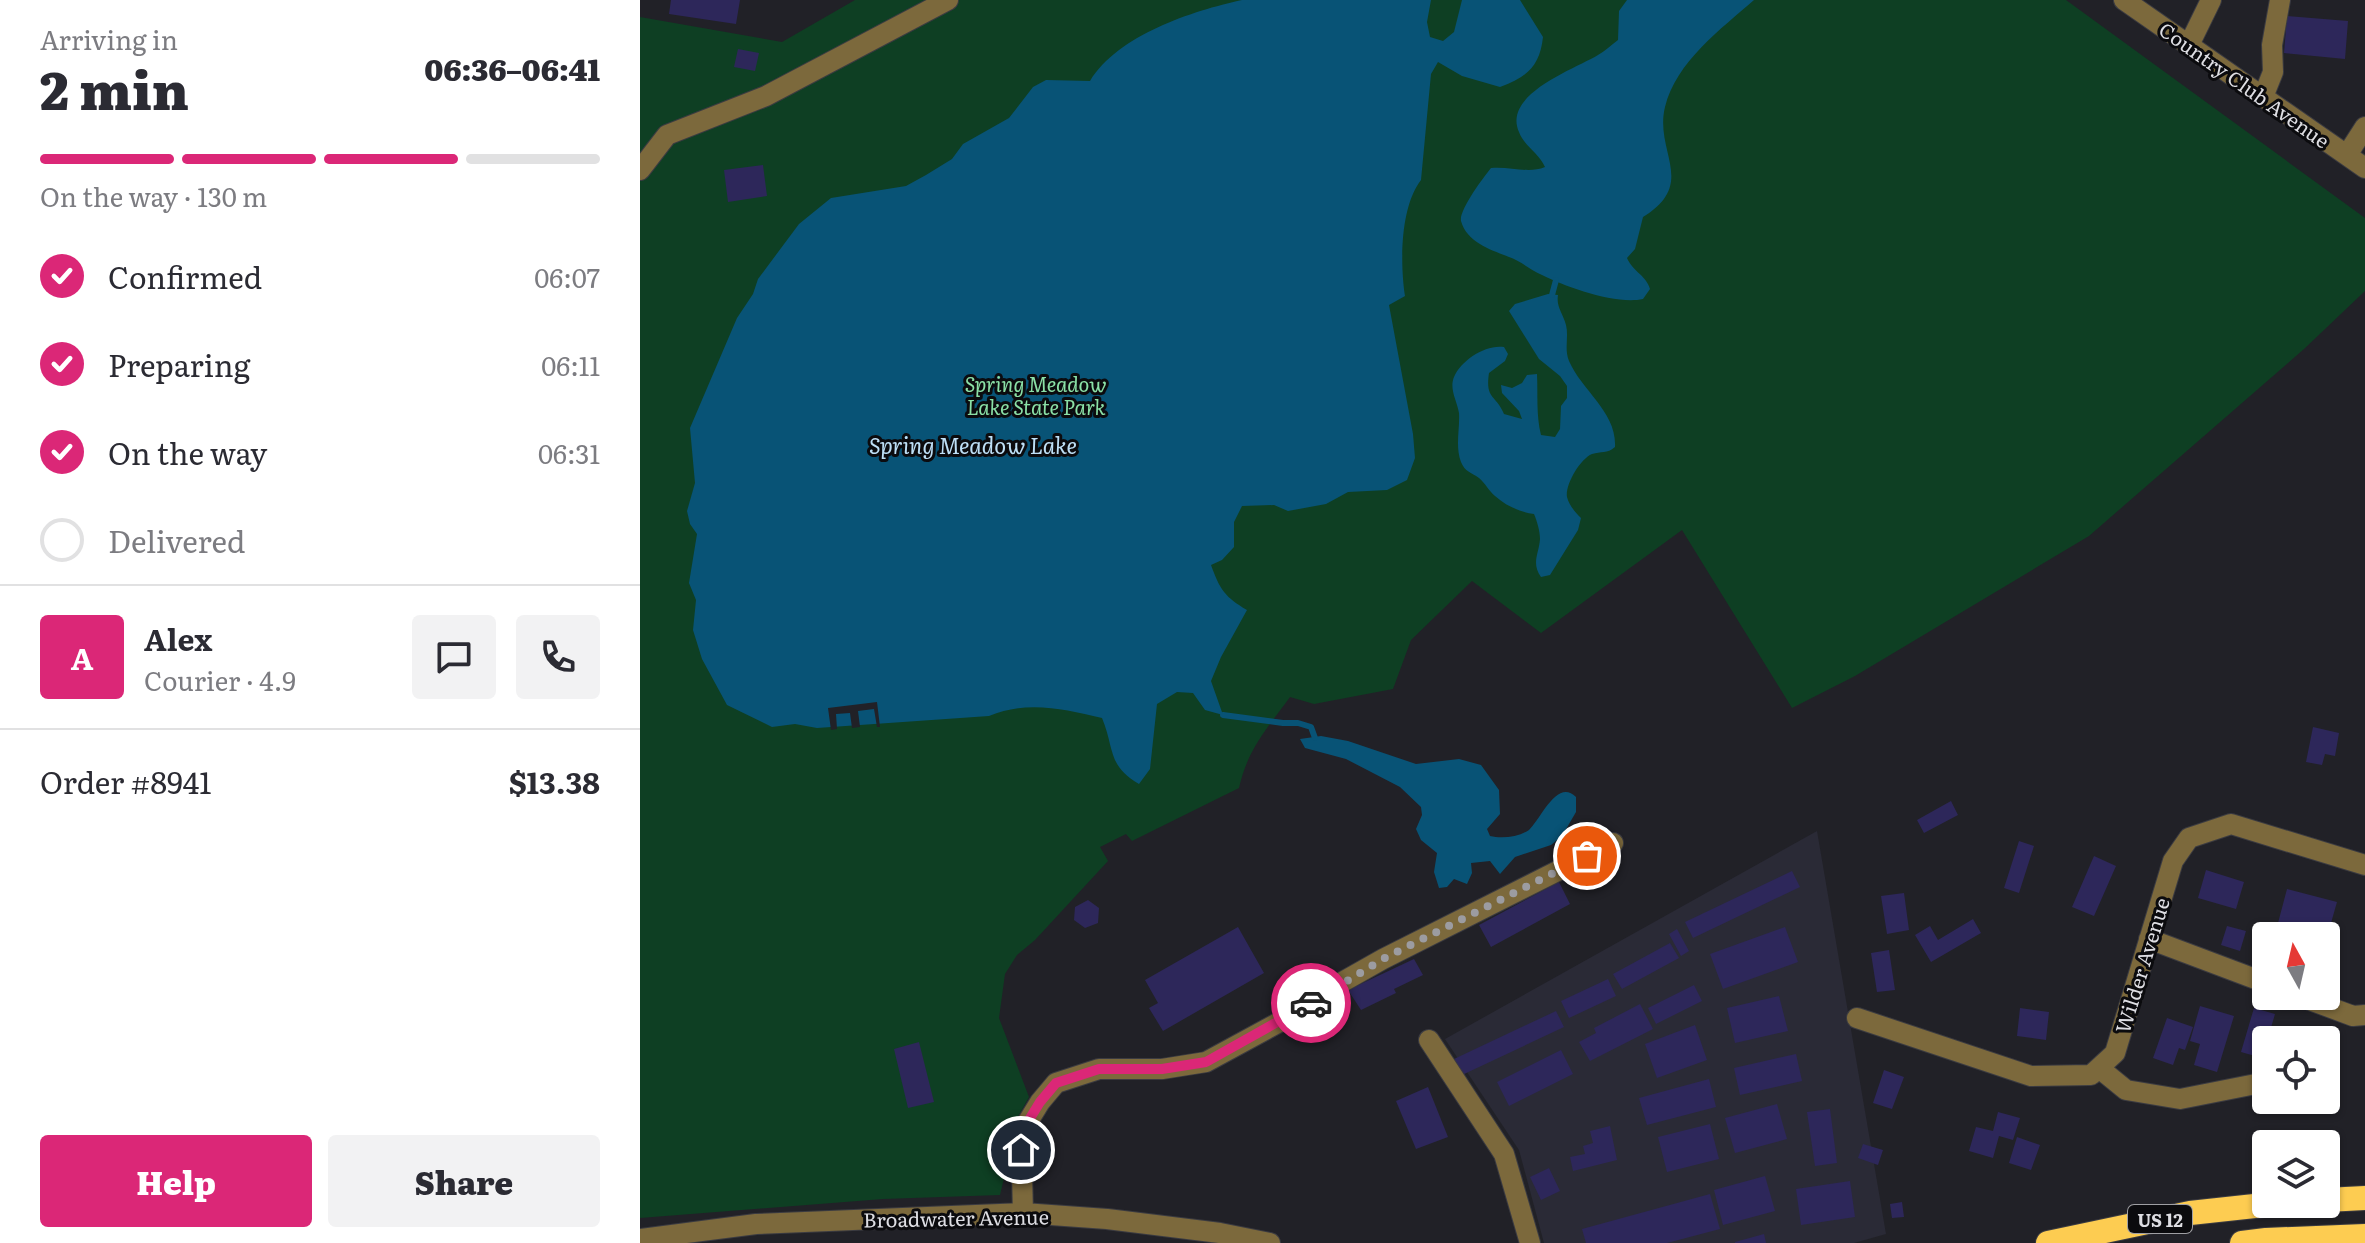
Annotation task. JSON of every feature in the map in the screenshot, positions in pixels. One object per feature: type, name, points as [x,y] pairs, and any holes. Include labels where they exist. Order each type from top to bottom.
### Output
[{"type":"highway","points":[[2340,1199],[2365,1198]]},
{"type":"highway","name":"US 12","points":[[2060,1242],[2190,1213],[2252,1206]]},
{"type":"highway","points":[[2242,1243],[2365,1236]]},
{"type":"street","points":[[640,170],[667,135],[766,96],[948,0]]},
{"type":"street","name":"Country Club Avenue","points":[[2124,0],[2365,168]]},
{"type":"street","points":[[2189,45],[2211,0]]},
{"type":"street","points":[[2263,97],[2273,72],[2272,45],[2280,0]]},
{"type":"street","points":[[2347,155],[2365,127]]},
{"type":"street","name":"Wilder Avenue","points":[[2099,1068],[2115,1053],[2173,861],[2189,838],[2231,824],[2365,865]]},
{"type":"street","points":[[1023,1213],[1021,1133],[1056,1083],[1099,1069],[1162,1069],[1206,1062],[1298,1012],[1383,959],[1613,843]]},
{"type":"street","points":[[2149,939],[2252,978]]},
{"type":"street","points":[[2337,1010],[2353,1016],[2365,1015]]},
{"type":"street","points":[[1857,1018],[2031,1076],[2091,1075],[2099,1068],[2126,1090],[2180,1099],[2252,1085]]},
{"type":"street","points":[[1429,1040],[1504,1154],[1530,1243]]},
{"type":"street","name":"Broadwater Avenue","points":[[640,1239],[756,1224],[1023,1213],[1107,1219],[1220,1233],[1270,1243]]},
{"type":"shaded area","points":[[1817,831],[1886,1234],[1854,1243],[1544,1243],[1519,1150],[1445,1039]]},
{"type":"green space","name":"Spring Meadow Lake State Park","points":[[855,0],[2066,0],[2365,218],[2365,291],[2304,349],[2089,536],[1855,676],[1792,708],[1682,530],[1541,633],[1472,581],[1411,640],[1393,689],[1314,704],[1290,697],[1253,750],[1239,788],[1132,841],[1126,834],[1100,847],[1108,861],[1035,940],[1017,955],[1005,974],[999,1018],[1029,1097],[1019,1115],[1000,1195],[883,1199],[640,1218],[640,17],[782,42]]},
{"type":"water","name":"Spring Meadow Lake","points":[[1242,0],[1431,0],[1427,22],[1430,37],[1443,41],[1454,32],[1462,0],[1520,0],[1543,37],[1539,56],[1530,69],[1518,79],[1500,87],[1462,76],[1438,62],[1431,74],[1421,180],[1409,205],[1403,236],[1405,296],[1389,305],[1413,434],[1415,458],[1407,480],[1387,490],[1348,492],[1326,504],[1288,511],[1274,505],[1242,506],[1234,522],[1234,547],[1222,560],[1211,565],[1224,592],[1247,610],[1211,681],[1223,715],[1205,710],[1193,693],[1177,692],[1157,704],[1150,769],[1139,784],[1122,770],[1113,756],[1102,718],[1073,712],[1032,707],[989,716],[817,728],[795,724],[772,727],[727,705],[702,659],[693,630],[696,600],[689,583],[697,534],[690,524],[687,511],[695,483],[690,428],[737,318],[753,294],[758,279],[799,224],[831,198],[906,186],[952,159],[963,144],[1009,118],[1033,87],[1046,80],[1090,81],[1119,50],[1137,38],[1179,18]]},
{"type":"water","points":[[1627,0],[1754,0],[1689,61],[1671,91],[1663,123],[1671,179],[1668,192],[1643,217],[1635,249],[1627,258],[1650,289],[1643,299],[1632,300],[1591,294],[1552,280],[1481,245],[1464,229],[1461,221],[1477,186],[1491,168],[1532,170],[1545,167],[1519,132],[1517,118],[1521,106],[1544,84],[1598,55],[1618,40],[1619,11]]},
{"type":"water","points":[[1548,294],[1558,295],[1567,330],[1569,361],[1605,412],[1614,434],[1615,447],[1587,457],[1574,473],[1567,497],[1581,518],[1578,530],[1550,575],[1541,577],[1536,567],[1540,536],[1534,514],[1499,500],[1461,462],[1459,413],[1452,386],[1457,371],[1468,359],[1490,348],[1504,347],[1508,354],[1505,361],[1489,373],[1490,393],[1504,414],[1522,419],[1519,411],[1502,393],[1501,385],[1512,388],[1522,383],[1527,375],[1537,374],[1541,435],[1555,437],[1560,429],[1561,406],[1567,398],[1567,386],[1539,359],[1509,311],[1515,304]]},
{"type":"water","points":[[1321,736],[1348,741],[1416,764],[1459,759],[1481,765],[1499,790],[1500,814],[1487,829],[1490,836],[1510,837],[1529,830],[1550,802],[1562,793],[1576,797],[1576,812],[1562,836],[1551,845],[1515,857],[1500,874],[1490,861],[1471,863],[1472,873],[1467,884],[1454,879],[1447,887],[1439,888],[1434,872],[1437,853],[1421,840],[1416,829],[1422,815],[1421,807],[1400,787],[1346,759],[1305,748],[1300,739]]},
{"type":"pier","points":[[877,702],[880,727],[877,727],[874,709],[858,711],[860,727],[852,728],[850,713],[836,714],[837,729],[831,730],[828,708]]},
{"type":"building","points":[[671,0],[740,0],[736,24],[669,14]]},
{"type":"building","points":[[2287,16],[2348,21],[2345,59],[2284,53]]},
{"type":"building","points":[[738,49],[759,53],[755,71],[734,67]]},
{"type":"building","points":[[763,165],[767,196],[728,202],[724,170]]},
{"type":"building","points":[[2313,727],[2339,733],[2335,756],[2325,754],[2322,765],[2306,762]]},
{"type":"building","points":[[1951,801],[1958,815],[1924,833],[1917,820]]},
{"type":"building","points":[[2019,841],[2034,846],[2019,893],[2004,888]]},
{"type":"building","points":[[2094,856],[2116,866],[2094,916],[2072,907]]},
{"type":"building","points":[[2206,870],[2244,882],[2236,909],[2198,898]]},
{"type":"building","points":[[1792,871],[1800,887],[1693,938],[1685,922]]},
{"type":"building","points":[[1559,882],[1570,904],[1491,947],[1479,925]]},
{"type":"building","points":[[2287,889],[2337,902],[2331,922],[2278,922]]},
{"type":"building","points":[[1904,893],[1909,930],[1887,934],[1881,896]]},
{"type":"building","points":[[1088,900],[1099,908],[1098,923],[1085,928],[1074,920],[1075,907]]},
{"type":"building","points":[[1973,919],[1981,933],[1931,962],[1915,935],[1930,926],[1938,940]]},
{"type":"building","points":[[2227,926],[2246,931],[2240,951],[2221,945]]},
{"type":"building","points":[[1238,927],[1264,973],[1163,1031],[1149,1008],[1158,1003],[1145,980]]},
{"type":"building","points":[[1785,927],[1798,962],[1723,989],[1710,954]]},
{"type":"building","points":[[1677,929],[1689,951],[1681,956],[1669,934]]},
{"type":"building","points":[[1670,943],[1679,958],[1622,989],[1613,974]]},
{"type":"building","points":[[1889,950],[1895,990],[1877,992],[1871,953]]},
{"type":"building","points":[[1414,959],[1423,975],[1394,989],[1396,993],[1361,1010],[1348,990]]},
{"type":"building","points":[[1608,979],[1616,996],[1569,1018],[1561,1001]]},
{"type":"building","points":[[1694,985],[1702,1001],[1656,1024],[1648,1008]]},
{"type":"building","points":[[1779,996],[1788,1031],[1735,1043],[1727,1008]]},
{"type":"building","points":[[1640,1004],[1653,1029],[1590,1061],[1579,1042],[1596,1033],[1594,1028]]},
{"type":"building","points":[[2200,1006],[2234,1016],[2217,1072],[2194,1065],[2200,1044],[2190,1041]]},
{"type":"building","points":[[2020,1008],[2049,1012],[2046,1040],[2017,1036]]},
{"type":"building","points":[[2253,1010],[2275,1014],[2271,1026],[2252,1026],[2252,1055],[2241,1052]]},
{"type":"building","points":[[1556,1011],[1564,1027],[1462,1075],[1454,1059]]},
{"type":"building","points":[[2167,1018],[2193,1027],[2185,1050],[2179,1048],[2173,1065],[2153,1058]]},
{"type":"building","points":[[1695,1025],[1707,1060],[1657,1078],[1645,1044]]},
{"type":"building","points":[[919,1042],[934,1102],[908,1108],[894,1049]]},
{"type":"building","points":[[1561,1050],[1573,1074],[1509,1106],[1497,1082]]},
{"type":"building","points":[[1796,1054],[1802,1081],[1740,1095],[1734,1068]]},
{"type":"building","points":[[1884,1070],[1904,1077],[1892,1109],[1873,1103]]},
{"type":"building","points":[[1709,1079],[1716,1107],[1647,1125],[1639,1098]]},
{"type":"building","points":[[1428,1087],[1448,1137],[1416,1149],[1396,1101]]},
{"type":"building","points":[[1777,1104],[1787,1139],[1735,1153],[1725,1118]]},
{"type":"building","points":[[1830,1109],[1837,1163],[1815,1166],[1807,1112]]},
{"type":"building","points":[[1998,1112],[2020,1118],[2013,1140],[1999,1136],[1993,1158],[1969,1151],[1976,1127],[1993,1131]]},
{"type":"building","points":[[1710,1124],[1719,1159],[1667,1172],[1658,1137]]},
{"type":"building","points":[[1610,1126],[1617,1160],[1573,1171],[1570,1157],[1585,1154],[1583,1146],[1593,1143],[1590,1131]]},
{"type":"building","points":[[2017,1137],[2040,1145],[2031,1170],[2009,1163]]},
{"type":"building","points":[[1863,1144],[1883,1150],[1878,1165],[1858,1158]]},
{"type":"building","points":[[1549,1168],[1560,1191],[1541,1200],[1530,1177]]},
{"type":"building","points":[[1765,1176],[1775,1211],[1723,1225],[1714,1190]]},
{"type":"building","points":[[1850,1181],[1855,1217],[1801,1225],[1796,1189]]},
{"type":"building","points":[[1710,1194],[1720,1229],[1667,1243],[1586,1243],[1582,1229]]},
{"type":"building","points":[[1902,1202],[1904,1217],[1892,1218],[1890,1204]]},
{"type":"building","points":[[1764,1234],[1766,1243],[1735,1243],[1735,1242]]},
{"type":"waterway","points":[[1552,295],[1556,280]]},
{"type":"waterway","points":[[1223,715],[1298,723],[1311,727],[1315,738]]},
{"type":"way so far","points":[[1311,1003],[1383,959],[1587,856]]},
{"type":"route","points":[[1021,1150],[1021,1133],[1056,1083],[1099,1069],[1162,1069],[1206,1062],[1311,1003]]}]
